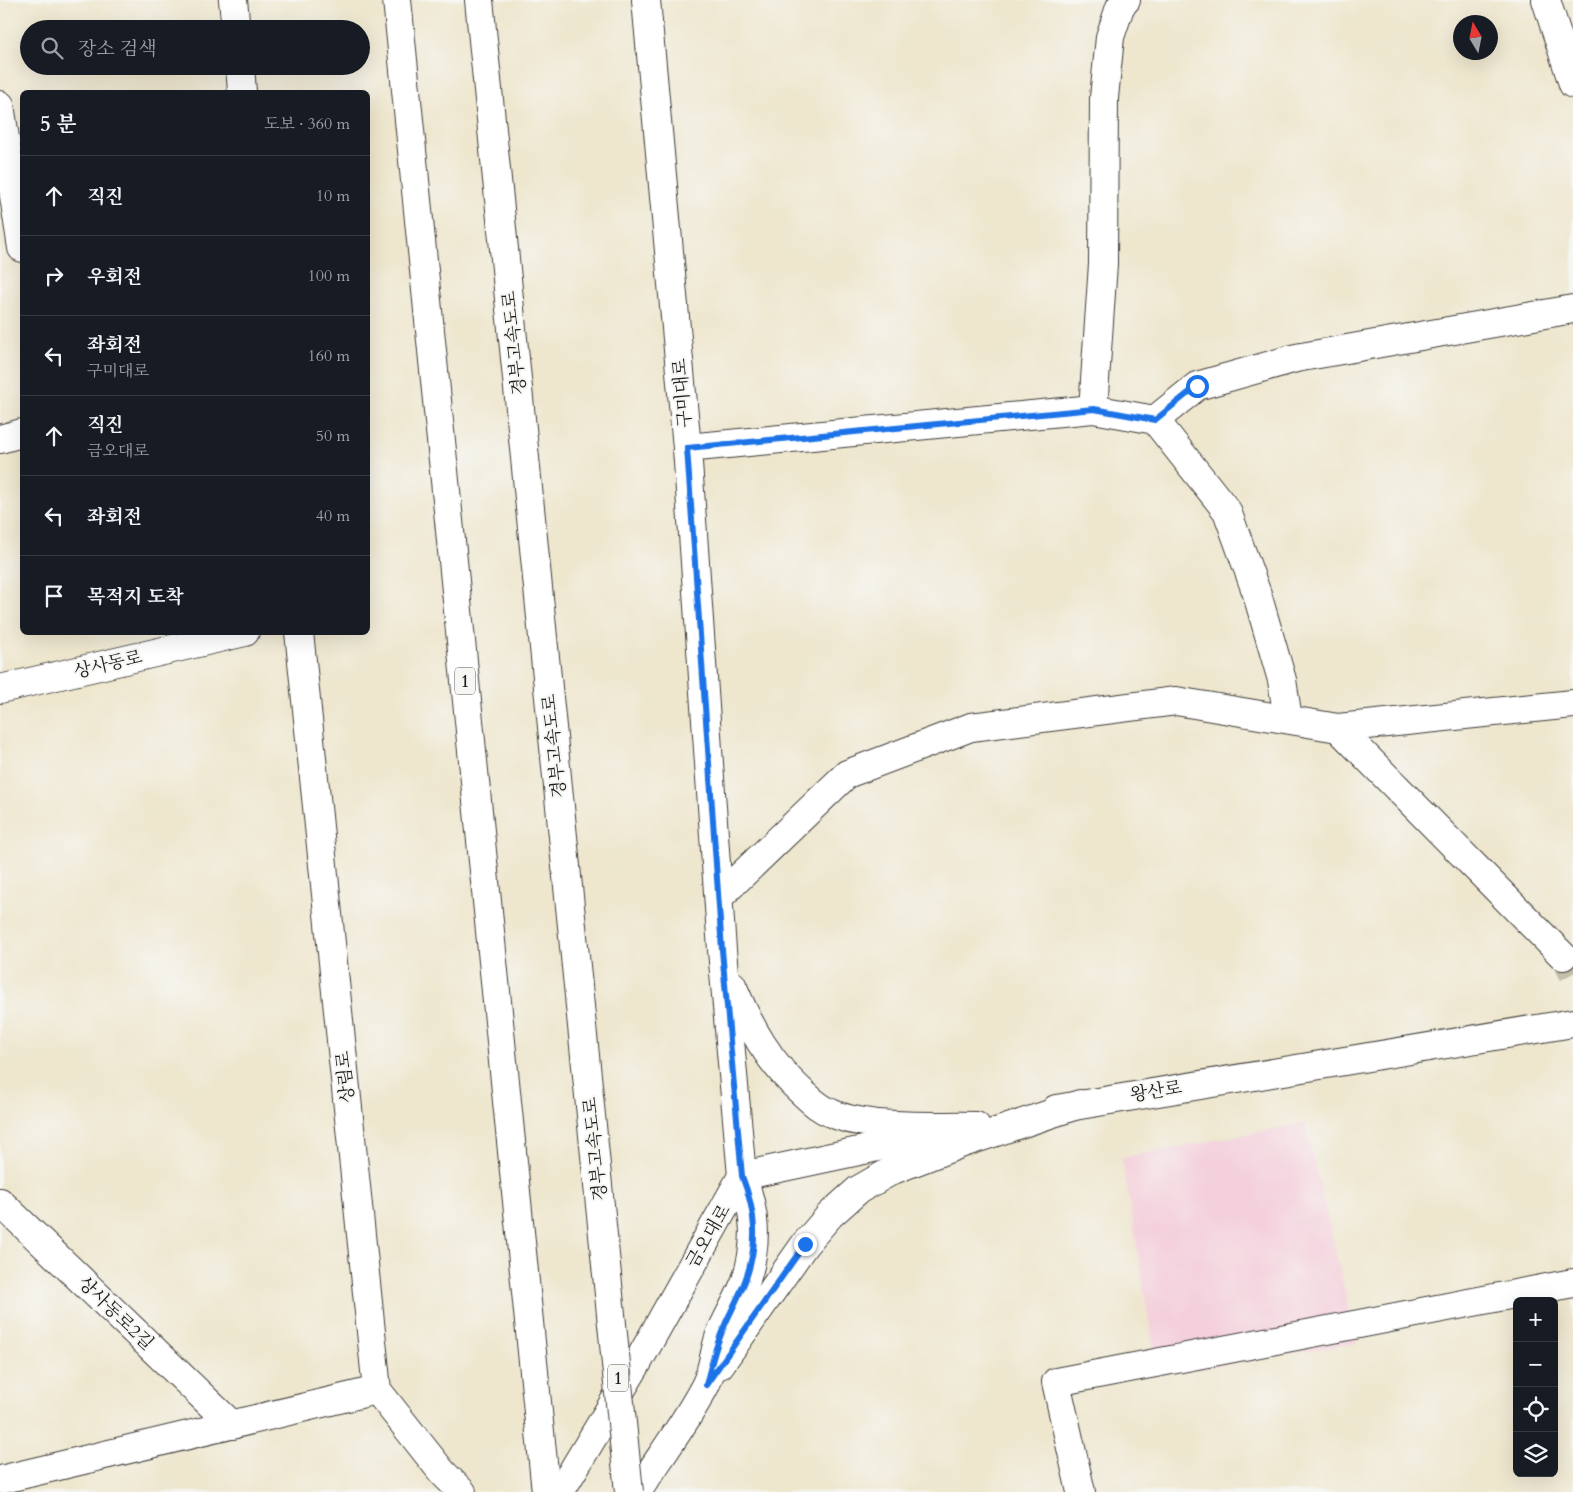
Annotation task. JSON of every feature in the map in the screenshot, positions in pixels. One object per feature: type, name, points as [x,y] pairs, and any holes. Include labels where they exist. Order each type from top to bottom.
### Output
[{"type":"main road","points":[[233,0],[235,20]]},
{"type":"main road","name":"1","points":[[397,0],[546,1492]]},
{"type":"main road","name":"경부고속도로","points":[[479,0],[629,1492]]},
{"type":"main road","name":"구미대로","points":[[646,0],[687,448],[722,950],[742,1176]]},
{"type":"main road","points":[[1094,409],[1103,264],[1104,98],[1110,36],[1120,7],[1126,0]]},
{"type":"main road","points":[[1546,0],[1573,84]]},
{"type":"main road","points":[[241,75],[242,90]]},
{"type":"main road","points":[[0,105],[20,235]]},
{"type":"main road","points":[[1155,420],[1197,386],[1296,358],[1573,309]]},
{"type":"main road","points":[[687,448],[1094,409],[1155,420],[1227,511],[1257,594],[1274,651],[1282,680],[1288,719]]},
{"type":"main road","points":[[0,439],[20,434]]},
{"type":"main road","name":"상사동로","points":[[0,690],[232,635]]},
{"type":"main road","name":"상림로","points":[[299,635],[377,1390]]},
{"type":"main road","points":[[719,897],[847,774],[971,727],[1176,701],[1338,728],[1573,704]]},
{"type":"main road","points":[[1338,728],[1563,956]]},
{"type":"main road","points":[[722,950],[732,986],[757,1038],[781,1072],[815,1104],[831,1113],[855,1120],[890,1125],[976,1126]]},
{"type":"main road","name":"왕산로","points":[[742,1176],[1080,1104],[1573,1023]]},
{"type":"main road","points":[[706,1385],[805,1244],[830,1215],[858,1190],[893,1170],[1080,1104]]},
{"type":"main road","name":"금오대로","points":[[637,1492],[679,1432],[706,1385],[720,1336],[745,1281],[754,1249],[754,1212],[742,1176]]},
{"type":"main road","name":"금오대로","points":[[560,1492],[638,1362],[661,1317],[742,1176]]},
{"type":"main road","name":"상사동로2길","points":[[0,1202],[232,1425]]},
{"type":"main road","points":[[1081,1492],[1056,1382],[1573,1283]]},
{"type":"main road","points":[[0,1480],[377,1390],[442,1472],[462,1492]]},
{"type":"shaded area","points":[[1305,1123],[1357,1343],[1158,1375],[1122,1158]]},
{"type":"tunnel","points":[[1563,956],[1573,973]]},
{"type":"route","points":[[805,1244],[706,1385],[720,1336],[745,1281],[754,1249],[754,1212],[742,1176],[722,950],[687,448],[1094,409],[1155,420],[1197,386]]}]
